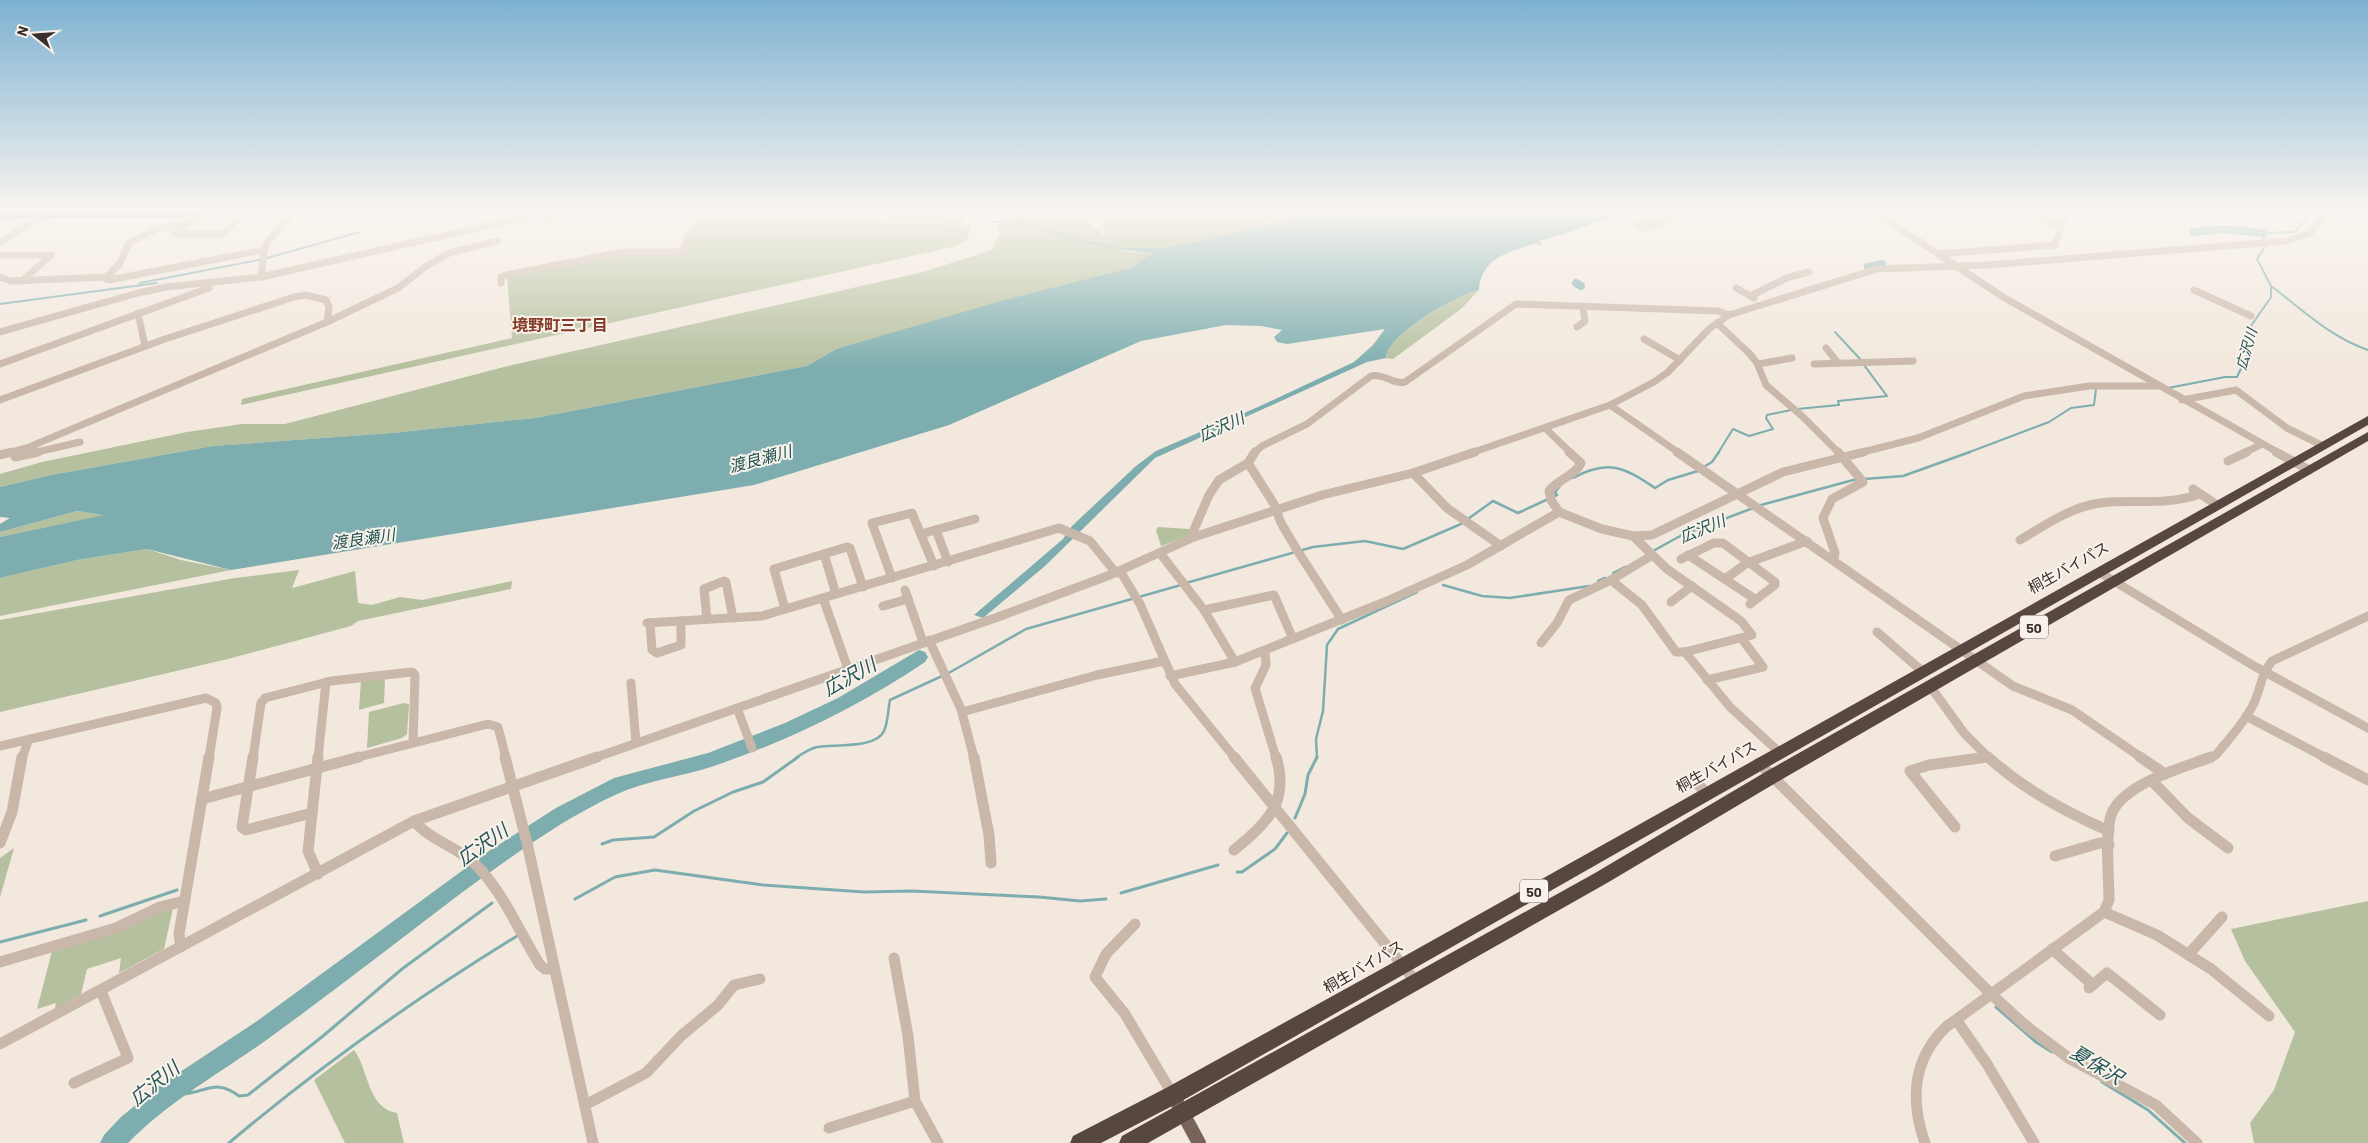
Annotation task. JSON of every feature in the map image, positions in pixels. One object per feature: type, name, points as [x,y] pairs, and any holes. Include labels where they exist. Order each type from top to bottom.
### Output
[{"type":"highway","name":"桐生バイパス","points":[[1129,1143],[1601,878],[1773,776],[1926,679],[1962,650],[2368,420]]},
{"type":"highway","name":"桐生バイパス","points":[[1080,1143],[1173,1095],[1403,965],[1702,788],[1759,764],[1779,752],[1926,679],[1976,660],[2368,436]]},
{"type":"main road","points":[[1173,1095],[1199,1143]]},
{"type":"street","points":[[22,281],[42,263]]},
{"type":"street","points":[[0,277],[11,281],[22,281],[107,277],[120,263]]},
{"type":"street","points":[[107,277],[106,279],[109,280],[195,263]]},
{"type":"street","points":[[261,277],[263,263]]},
{"type":"street","points":[[0,332],[138,293],[166,287],[222,283],[261,277],[322,263]]},
{"type":"street","points":[[0,455],[30,447],[327,322],[398,288],[430,263]]},
{"type":"street","points":[[501,283],[501,277],[506,275],[563,263]]},
{"type":"street","points":[[1951,263],[2003,297],[2182,400],[2309,470]]},
{"type":"street","points":[[0,1044],[414,821],[998,617],[1118,572],[1194,537],[1322,495],[1413,473],[1610,404],[1648,387],[1668,372],[1717,323],[1729,316],[1762,304],[1877,269],[1993,263]]},
{"type":"street","points":[[1750,296],[1789,277],[1809,272]]},
{"type":"street","points":[[0,364],[222,283]]},
{"type":"street","points":[[1736,288],[1762,304]]},
{"type":"street","points":[[2194,290],[2251,316]]},
{"type":"street","points":[[0,400],[145,346],[294,297],[306,295],[326,300],[329,307],[327,322]]},
{"type":"street","points":[[1194,537],[1193,532],[1209,495],[1219,480],[1248,463],[1250,456],[1257,450],[1275,438],[1296,431],[1371,376],[1380,375],[1397,383],[1405,382],[1512,306],[1519,304],[1583,308],[1718,311],[1729,316]]},
{"type":"street","points":[[1576,327],[1585,321],[1583,308]]},
{"type":"street","points":[[138,313],[145,346]]},
{"type":"street","points":[[1717,323],[1750,354],[1758,364],[1766,384],[1802,416],[1842,456],[1863,482],[1832,499],[1823,518],[1835,554],[1834,559]]},
{"type":"street","points":[[1644,339],[1680,360]]},
{"type":"street","points":[[1826,348],[1838,363]]},
{"type":"street","points":[[1758,364],[1792,358]]},
{"type":"street","points":[[1814,364],[1913,361]]},
{"type":"street","points":[[1545,428],[1581,463],[1579,468],[1555,483],[1548,491],[1550,500],[1559,512],[1602,529],[1633,536],[1652,535],[1783,472],[1918,438],[1996,405],[2032,394],[2089,386],[2158,386]]},
{"type":"street","points":[[2182,400],[2236,390],[2287,428],[2323,446]]},
{"type":"street","points":[[1610,404],[2013,686],[2072,710],[2165,774]]},
{"type":"street","points":[[0,461],[80,442]]},
{"type":"street","points":[[2228,461],[2262,444]]},
{"type":"street","points":[[1248,463],[1274,504],[1275,510],[1296,550],[1342,620]]},
{"type":"street","points":[[1413,473],[1447,508],[1501,546]]},
{"type":"street","points":[[2020,540],[2052,521],[2085,506],[2118,502],[2178,502],[2196,492],[2217,505]]},
{"type":"street","points":[[1170,676],[1235,662],[1342,620],[1467,565],[1559,512]]},
{"type":"street","points":[[892,578],[871,524],[912,513],[934,566]]},
{"type":"street","points":[[921,534],[975,519]]},
{"type":"street","points":[[681,621],[681,645],[657,653],[652,650],[648,623],[762,616],[1051,530],[1065,529],[1078,535],[1090,541],[1118,572],[1140,604],[1170,676],[1416,982]]},
{"type":"street","points":[[936,530],[948,562]]},
{"type":"street","points":[[1611,580],[1642,605],[1676,652],[1685,652],[1752,635],[1750,629],[1735,614],[1651,556],[1633,536]]},
{"type":"street","points":[[1725,579],[1748,563],[1807,541]]},
{"type":"street","points":[[1721,542],[1748,563],[1775,582],[1775,585],[1753,601],[1725,579],[1685,557],[1721,542]]},
{"type":"street","points":[[785,609],[774,569],[824,554],[850,548],[863,587]]},
{"type":"street","points":[[1160,553],[1204,610],[1235,662]]},
{"type":"street","points":[[824,554],[836,594]]},
{"type":"street","points":[[1541,643],[1557,623],[1569,600],[1611,580],[1651,556]]},
{"type":"street","points":[[2099,572],[2263,671],[2368,728]]},
{"type":"street","points":[[707,619],[704,589],[724,581],[726,582],[733,618]]},
{"type":"street","points":[[1671,602],[1692,586]]},
{"type":"street","points":[[883,606],[906,595],[926,641],[949,678],[962,712],[993,856],[991,863]]},
{"type":"street","points":[[1204,610],[1274,595],[1293,639]]},
{"type":"street","points":[[823,598],[848,669]]},
{"type":"street","points":[[1925,1143],[1916,1116],[1914,1090],[1919,1067],[1932,1043],[1947,1026],[1957,1021],[1990,994],[2104,912],[2109,900],[2110,818],[2117,803],[2130,791],[2151,780],[2193,766],[2216,755],[2246,716],[2260,690],[2263,671],[2267,665],[2278,657],[2368,616]]},
{"type":"street","points":[[1877,632],[1926,679],[1962,731],[1987,757],[2030,790],[2090,824],[2109,831]]},
{"type":"street","points":[[1707,680],[1763,667],[1742,639]]},
{"type":"street","points":[[1234,850],[1259,831],[1280,792],[1281,773],[1255,688],[1266,665],[1265,651]]},
{"type":"street","points":[[1685,652],[1735,713],[1779,752]]},
{"type":"street","points":[[962,712],[1097,675],[1164,661]]},
{"type":"street","points":[[312,813],[243,830],[247,787],[261,702],[268,697],[326,682],[409,672],[414,673],[413,742]]},
{"type":"street","points":[[318,874],[308,851],[326,682]]},
{"type":"street","points":[[631,683],[636,743]]},
{"type":"street","points":[[0,746],[206,698],[216,703],[218,708],[178,934],[181,947]]},
{"type":"street","points":[[737,708],[750,744]]},
{"type":"street","points":[[2246,716],[2368,780]]},
{"type":"street","points":[[202,799],[482,724],[498,727],[523,827],[593,1143]]},
{"type":"street","points":[[0,843],[12,812],[22,766],[21,760],[30,739]]},
{"type":"street","points":[[1955,827],[1910,771],[1929,765],[1987,757]]},
{"type":"street","points":[[1759,764],[1990,994],[2025,1025],[2070,1059],[2156,1105],[2197,1143]]},
{"type":"street","points":[[2151,780],[2188,818],[2228,848]]},
{"type":"street","points":[[414,821],[420,829],[456,849],[484,872],[504,900],[540,965],[545,969],[554,969]]},
{"type":"street","points":[[2055,856],[2100,843],[2109,845]]},
{"type":"street","points":[[0,962],[116,928],[160,907],[184,901]]},
{"type":"street","points":[[2104,912],[2157,935],[2188,954],[2269,1016]]},
{"type":"street","points":[[2188,954],[2222,917]]},
{"type":"street","points":[[1135,924],[1126,936],[1112,947],[1096,971],[1095,977],[1125,1014],[1173,1095]]},
{"type":"street","points":[[2052,949],[2091,987],[2107,973],[2160,1015]]},
{"type":"street","points":[[894,958],[908,1036],[909,1064],[915,1101],[938,1143]]},
{"type":"street","points":[[585,1105],[646,1073],[681,1036],[718,1005],[734,985],[760,979]]},
{"type":"street","points":[[74,1083],[128,1058],[101,990]]},
{"type":"street","points":[[1957,1021],[1987,1064],[2034,1143]]},
{"type":"street","points":[[829,1128],[915,1101]]},
{"type":"green space","points":[[574,263],[879,263],[241,405],[242,399],[512,338],[507,277]]},
{"type":"green space","points":[[950,263],[1138,263],[1134,267],[836,349],[807,366],[535,418],[392,433],[213,446],[51,475],[0,487],[0,474],[42,462],[187,432],[242,424],[285,424],[504,367],[923,272]]},
{"type":"green space","points":[[1479,290],[1461,309],[1393,359],[1386,358],[1389,348],[1410,327],[1440,308]]},
{"type":"green space","points":[[77,511],[106,515],[0,537],[0,532]]},
{"type":"green space","points":[[1158,527],[1189,529],[1190,535],[1161,546],[1156,530]]},
{"type":"green space","points":[[147,549],[181,560],[231,570],[0,616],[0,578],[77,560]]},
{"type":"green space","points":[[299,570],[292,588],[355,571],[358,603],[372,605],[400,597],[422,600],[512,581],[511,589],[358,621],[351,626],[228,659],[0,712],[0,620],[235,578]]},
{"type":"green space","points":[[385,678],[384,703],[359,710],[361,680]]},
{"type":"green space","points":[[404,703],[409,704],[407,734],[402,738],[367,748],[369,712]]},
{"type":"green space","points":[[14,848],[0,897],[0,858]]},
{"type":"green space","points":[[2368,901],[2368,1143],[2254,1143],[2250,1123],[2274,1090],[2295,1032],[2245,961],[2231,929]]},
{"type":"green space","points":[[173,908],[164,949],[119,973],[121,958],[87,969],[81,994],[55,1009],[56,1003],[37,1009],[52,951]]},
{"type":"green space","points":[[354,1050],[374,1096],[387,1110],[397,1113],[404,1143],[345,1143],[314,1080]]},
{"type":"water","name":"渡良瀬川","points":[[1138,263],[1491,263],[1481,279],[1479,290],[1440,308],[1410,327],[1390,348],[1386,358],[1367,362],[1155,458],[1045,566],[983,618],[974,615],[1063,539],[1072,526],[1136,466],[1156,451],[1258,407],[1354,362],[1373,345],[1385,329],[1287,344],[1277,342],[1274,337],[1282,330],[1261,326],[1226,325],[1141,341],[949,425],[754,485],[231,570],[147,549],[77,560],[0,578],[0,537],[104,515],[77,511],[0,532],[0,524],[10,518],[0,517],[0,487],[51,475],[213,446],[392,433],[535,418],[807,366],[836,349],[1001,301],[1134,267]]},
{"type":"waterway","points":[[140,283],[242,263]]},
{"type":"waterway","name":"広沢川","points":[[2259,263],[2271,286]]},
{"type":"waterway","points":[[1868,267],[1882,264]]},
{"type":"waterway","points":[[0,304],[157,283]]},
{"type":"waterway","points":[[1576,283],[1581,286]]},
{"type":"waterway","name":"広沢川","points":[[2168,388],[2225,377],[2237,377],[2247,356],[2247,339],[2251,326],[2271,297],[2271,286]]},
{"type":"waterway","points":[[2271,286],[2341,338],[2368,350]]},
{"type":"waterway","points":[[1835,332],[1861,360]]},
{"type":"waterway","points":[[1797,409],[1839,405],[1838,401],[1887,396],[1864,365]]},
{"type":"waterway","name":"広沢川","points":[[1967,453],[2049,422],[2071,408],[2094,405],[2096,389]]},
{"type":"waterway","points":[[1718,453],[1733,429],[1749,436],[1773,429],[1766,418],[1767,415],[1791,410]]},
{"type":"waterway","points":[[1702,468],[1712,462],[1719,452]]},
{"type":"waterway","name":"広沢川","points":[[1864,479],[1903,476],[1970,452]]},
{"type":"waterway","points":[[1573,478],[1596,469],[1616,468],[1634,475],[1655,488],[1668,480],[1698,471]]},
{"type":"waterway","name":"広沢川","points":[[1761,505],[1857,479]]},
{"type":"waterway","points":[[1186,583],[1313,547],[1365,541],[1403,549],[1461,524],[1493,501],[1518,513],[1557,495],[1555,492],[1560,486]]},
{"type":"waterway","name":"広沢川","points":[[1653,551],[1682,535],[1753,508]]},
{"type":"waterway","name":"広沢川","points":[[1613,573],[1625,567]]},
{"type":"waterway","name":"広沢川","points":[[1598,581],[1605,578]]},
{"type":"waterway","points":[[947,674],[1026,629],[1181,585]]},
{"type":"waterway","name":"広沢川","points":[[1443,585],[1482,596],[1510,598],[1589,586]]},
{"type":"waterway","name":"広沢川","points":[[1317,757],[1316,739],[1323,711],[1327,645],[1338,629],[1417,592]]},
{"type":"waterway","name":"広沢川","points":[[112,1143],[129,1125],[167,1094],[268,1026],[433,903],[540,827],[585,801],[621,784],[710,760],[792,728],[870,689],[919,657]]},
{"type":"waterway","points":[[796,758],[806,751],[817,747],[854,745],[873,741],[880,737],[884,731],[890,700],[942,676]]},
{"type":"waterway","points":[[602,844],[613,840],[654,837],[694,811],[733,792],[763,782],[798,757]]},
{"type":"waterway","name":"広沢川","points":[[1295,818],[1305,794],[1308,775],[1317,757]]},
{"type":"waterway","name":"広沢川","points":[[1237,872],[1242,872],[1275,849],[1287,833]]},
{"type":"waterway","name":"広沢川","points":[[1121,893],[1218,865]]},
{"type":"waterway","points":[[575,899],[615,877],[655,870],[763,885],[864,892],[912,891],[1039,897],[1080,901],[1106,899]]},
{"type":"waterway","points":[[100,916],[177,890]]},
{"type":"waterway","points":[[176,1088],[184,1094],[218,1087],[239,1096],[248,1095],[323,1036],[402,969],[492,903]]},
{"type":"waterway","points":[[0,942],[86,920]]},
{"type":"waterway","points":[[229,1143],[333,1060],[405,1008],[517,936]]},
{"type":"waterway","name":"夏保沢","points":[[1996,1007],[2036,1042],[2052,1052]]},
{"type":"waterway","name":"夏保沢","points":[[2102,1082],[2148,1110],[2185,1143]]},
{"type":"district","name":"境野町三丁目","points":[[560,324]]}]
